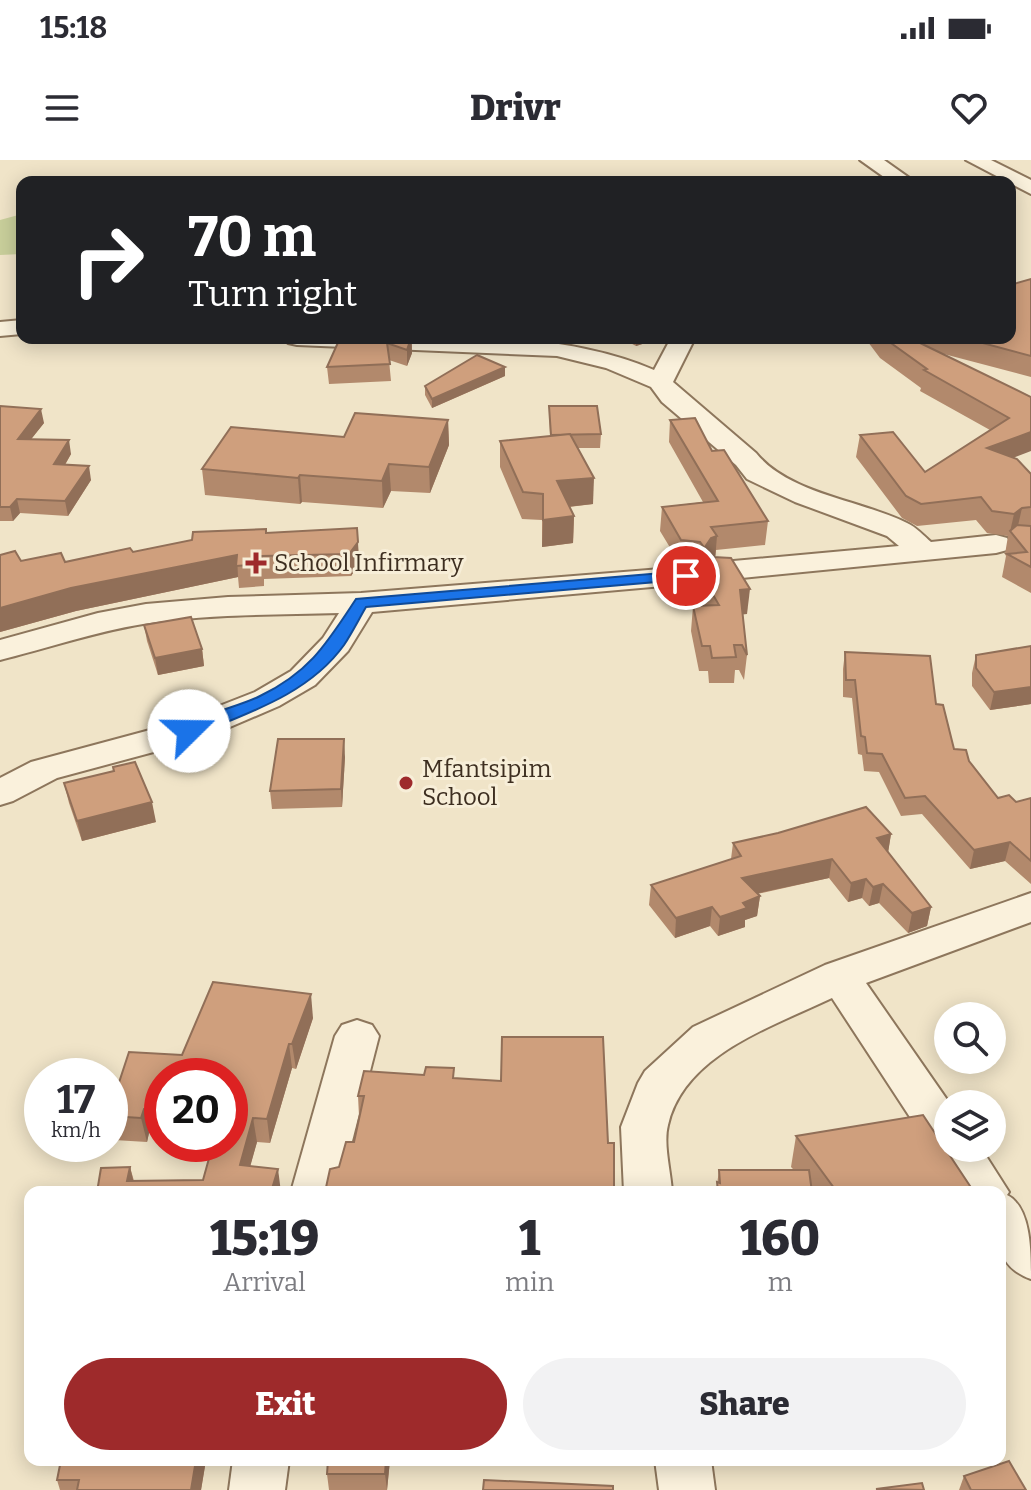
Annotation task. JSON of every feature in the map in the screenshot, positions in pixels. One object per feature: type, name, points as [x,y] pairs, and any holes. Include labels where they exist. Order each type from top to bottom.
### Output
[{"type":"street","points":[[870,160],[895,176]]},
{"type":"street","points":[[976,160],[1007,176]]},
{"type":"street","points":[[534,344],[614,362],[660,382],[671,396],[746,459],[757,473],[805,496],[898,530],[923,551]]},
{"type":"street","points":[[660,382],[680,344]]},
{"type":"street","points":[[722,571],[881,559],[923,551],[996,544]]},
{"type":"street","points":[[0,650],[87,626],[146,614],[228,607],[361,603],[686,576]]},
{"type":"street","points":[[0,793],[44,770],[189,731],[267,699],[303,678],[336,644],[361,603]]},
{"type":"street","points":[[648,1186],[644,1127],[661,1083],[709,1039],[840,976],[1031,907]]},
{"type":"street","points":[[840,976],[934,1118]]},
{"type":"street","points":[[317,1186],[357,1036]]},
{"type":"street","points":[[965,1162],[981,1186]]},
{"type":"street","points":[[1006,1222],[1031,1258]]},
{"type":"street","points":[[257,1490],[260,1466]]},
{"type":"street","points":[[684,1466],[687,1490]]},
{"type":"green space","points":[[16,216],[16,254],[0,255],[0,220]]},
{"type":"building","points":[[1031,279],[1031,356],[986,344],[1016,344],[1016,283]]},
{"type":"building","points":[[337,344],[387,344],[390,364],[327,367]]},
{"type":"building","points":[[390,344],[409,344],[407,350]]},
{"type":"building","points":[[892,344],[922,344],[1031,397],[1031,432],[987,448],[1017,459],[1031,474],[1031,507],[1022,508],[1014,514],[992,511],[981,497],[921,504],[906,496],[860,435],[893,432],[925,472],[1009,418],[924,370],[927,369]]},
{"type":"building","points":[[477,355],[505,367],[432,399],[425,386]]},
{"type":"building","points":[[0,406],[41,409],[18,439],[69,440],[54,464],[89,466],[65,501],[17,499],[10,507],[0,507]]},
{"type":"building","points":[[549,406],[597,406],[601,434],[551,435]]},
{"type":"building","points":[[355,413],[448,420],[429,467],[389,464],[382,481],[300,475],[298,478],[202,469],[231,427],[344,437]]},
{"type":"building","points":[[695,418],[712,451],[724,450],[768,521],[711,527],[717,536],[711,538],[705,547],[713,557],[731,558],[750,589],[740,590],[747,655],[742,645],[734,645],[736,657],[712,658],[710,646],[702,646],[693,606],[719,605],[694,562],[701,560],[706,550],[700,542],[681,540],[662,507],[718,501],[670,420]]},
{"type":"building","points":[[570,434],[594,478],[557,481],[574,516],[543,520],[543,494],[523,492],[500,441]]},
{"type":"building","points":[[1017,525],[1031,526],[1031,567],[1007,554],[1027,552],[1010,531]]},
{"type":"building","points":[[357,528],[358,542],[349,554],[262,556],[262,564],[236,566],[237,555],[71,588],[0,608],[0,555],[15,551],[21,561],[61,553],[65,562],[130,548],[133,552],[192,540],[193,532],[266,529],[266,533]]},
{"type":"building","points":[[191,617],[202,649],[155,658],[144,625]]},
{"type":"building","points":[[1031,646],[1031,687],[994,692],[976,668],[976,655]]},
{"type":"building","points":[[845,652],[930,656],[936,704],[943,705],[954,749],[966,750],[969,761],[998,798],[1009,795],[1016,802],[1031,798],[1031,861],[1010,842],[974,850],[925,796],[905,798],[882,754],[867,753],[865,737],[861,736],[855,680],[846,680]]},
{"type":"building","points":[[278,739],[344,739],[341,789],[270,791]]},
{"type":"building","points":[[135,762],[152,802],[77,821],[64,783],[114,771],[113,767]]},
{"type":"building","points":[[866,807],[891,834],[877,838],[931,907],[912,913],[883,884],[873,887],[866,879],[851,883],[832,859],[742,878],[760,896],[743,903],[747,908],[720,917],[712,907],[676,918],[651,885],[741,856],[733,843]]},
{"type":"building","points":[[213,982],[311,994],[292,1044],[289,1044],[267,1119],[253,1118],[248,1136],[248,1058],[144,1058],[144,1109],[141,1118],[128,1117],[129,1052],[182,1055]]},
{"type":"building","points":[[502,1037],[603,1037],[608,1143],[614,1143],[614,1186],[326,1186],[330,1169],[339,1167],[346,1142],[354,1142],[364,1096],[358,1096],[364,1071],[424,1075],[426,1067],[454,1068],[453,1078],[501,1081]]},
{"type":"building","points":[[923,1115],[934,1132],[934,1162],[954,1162],[970,1186],[833,1186],[796,1136]]},
{"type":"building","points":[[208,1162],[241,1162],[240,1165],[278,1169],[273,1186],[98,1186],[101,1168],[130,1167],[127,1181],[203,1180]]},
{"type":"building","points":[[719,1170],[809,1170],[811,1186],[717,1186],[717,1182],[720,1183]]},
{"type":"building","points":[[1009,1461],[1026,1490],[971,1490],[964,1476],[994,1466],[1006,1466]]},
{"type":"building","points":[[60,1466],[195,1466],[191,1490],[77,1490],[79,1480],[57,1480]]},
{"type":"building","points":[[328,1466],[386,1466],[385,1474],[327,1474]]},
{"type":"building","points":[[484,1480],[613,1486],[613,1490],[483,1490]]},
{"type":"building","points":[[922,1483],[924,1490],[876,1489]]},
{"type":"place","name":"School Infirmary","points":[[256,563]]},
{"type":"place","name":"Mfantsipim School","points":[[406,783]]},
{"type":"route","points":[[189,731],[267,699],[303,678],[336,644],[361,603],[686,576]]}]
